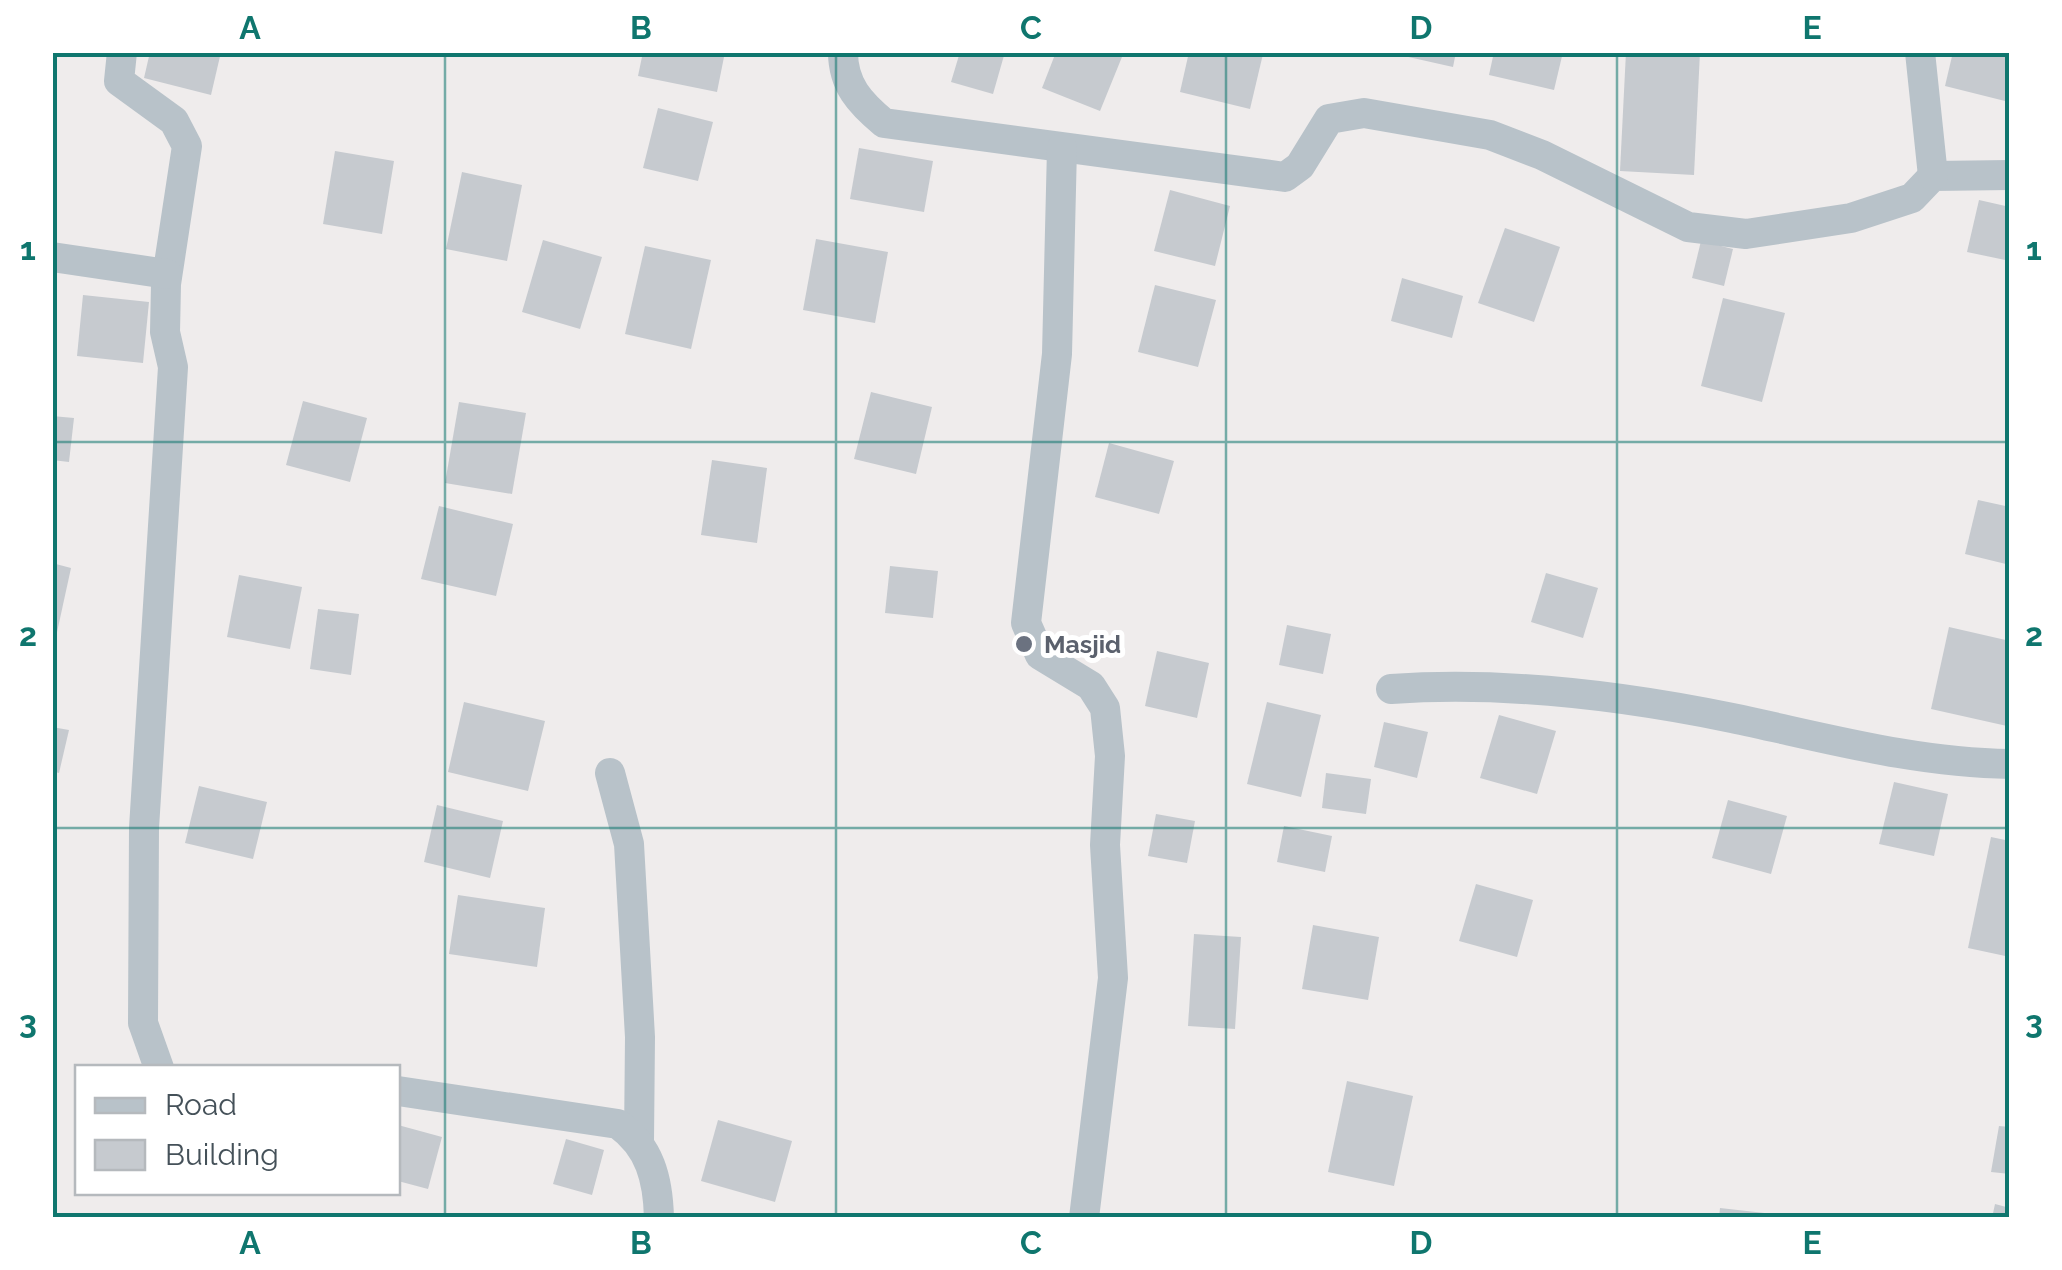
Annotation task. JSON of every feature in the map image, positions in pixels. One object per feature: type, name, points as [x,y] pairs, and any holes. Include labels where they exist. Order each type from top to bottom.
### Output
[{"type":"street","points":[[122,52],[119,81],[174,121],[187,146],[167,274],[166,332],[173,367],[144,848],[143,1024],[158,1065]]},
{"type":"street","points":[[843,52],[843,74],[861,104],[884,123],[977,132],[1062,148],[1285,177],[1300,166],[1329,119],[1364,113],[1490,135],[1542,154],[1688,227],[1746,234],[1851,218],[1912,198],[1933,176],[2010,175]]},
{"type":"street","points":[[1920,52],[1933,176]]},
{"type":"street","points":[[1062,148],[1057,354],[1026,623],[1040,655],[1092,686],[1105,708],[1110,756],[1105,845],[1113,978],[1084,1218]]},
{"type":"street","points":[[52,257],[167,274]]},
{"type":"street","points":[[1391,689],[1455,685],[1633,700],[1857,747],[2010,764]]},
{"type":"street","points":[[610,773],[629,844],[640,1037],[639,1140],[658,1184],[659,1218]]},
{"type":"street","points":[[400,1090],[618,1124],[639,1140]]},
{"type":"building","points":[[150,52],[221,52],[211,95],[144,78]]},
{"type":"building","points":[[643,52],[725,52],[717,92],[638,76]]},
{"type":"building","points":[[960,52],[1005,52],[993,94],[951,82]]},
{"type":"building","points":[[1056,52],[1124,52],[1100,111],[1042,88]]},
{"type":"building","points":[[1189,52],[1263,54],[1250,109],[1180,92]]},
{"type":"building","points":[[1404,52],[1456,52],[1453,67],[1404,56]]},
{"type":"building","points":[[1494,52],[1563,52],[1554,90],[1489,75]]},
{"type":"building","points":[[1626,52],[1700,52],[1694,175],[1620,171]]},
{"type":"building","points":[[1953,52],[2010,52],[2005,101],[1945,86]]},
{"type":"building","points":[[658,108],[713,122],[698,181],[643,168]]},
{"type":"building","points":[[859,148],[933,161],[924,212],[850,199]]},
{"type":"building","points":[[335,151],[394,161],[382,234],[323,224]]},
{"type":"building","points":[[462,172],[522,185],[507,261],[446,249]]},
{"type":"building","points":[[1170,190],[1230,206],[1215,266],[1154,251]]},
{"type":"building","points":[[1979,200],[2010,207],[2010,261],[1967,252]]},
{"type":"building","points":[[1505,228],[1560,247],[1534,322],[1478,303]]},
{"type":"building","points":[[816,239],[888,252],[875,323],[803,310]]},
{"type":"building","points":[[543,240],[602,257],[580,329],[522,312]]},
{"type":"building","points":[[1701,241],[1733,249],[1724,286],[1692,278]]},
{"type":"building","points":[[645,246],[711,260],[691,349],[625,334]]},
{"type":"building","points":[[1402,278],[1463,296],[1452,338],[1391,321]]},
{"type":"building","points":[[1155,285],[1216,300],[1198,367],[1138,352]]},
{"type":"building","points":[[83,295],[149,302],[143,363],[77,356]]},
{"type":"building","points":[[1723,298],[1785,313],[1762,402],[1701,386]]},
{"type":"building","points":[[871,392],[932,407],[916,474],[854,459]]},
{"type":"building","points":[[303,401],[367,418],[350,482],[286,465]]},
{"type":"building","points":[[459,402],[526,413],[512,494],[445,483]]},
{"type":"building","points":[[52,416],[74,418],[69,462],[52,460]]},
{"type":"building","points":[[1109,443],[1174,461],[1159,514],[1095,497]]},
{"type":"building","points":[[712,460],[767,468],[757,543],[701,535]]},
{"type":"building","points":[[1978,500],[2010,507],[2010,565],[1965,554]]},
{"type":"building","points":[[439,506],[513,524],[496,596],[421,579]]},
{"type":"building","points":[[52,563],[71,568],[54,646],[52,646]]},
{"type":"building","points":[[890,566],[938,571],[933,618],[885,613]]},
{"type":"building","points":[[1546,573],[1598,588],[1583,638],[1531,622]]},
{"type":"building","points":[[239,575],[302,587],[290,649],[227,637]]},
{"type":"building","points":[[318,609],[359,614],[351,675],[310,669]]},
{"type":"building","points":[[1287,625],[1331,634],[1323,674],[1279,665]]},
{"type":"building","points":[[1949,627],[2010,641],[2007,726],[1931,709]]},
{"type":"building","points":[[1157,651],[1209,663],[1197,718],[1145,706]]},
{"type":"building","points":[[464,702],[545,721],[528,791],[448,772]]},
{"type":"building","points":[[1267,702],[1321,715],[1301,797],[1247,784]]},
{"type":"building","points":[[1499,715],[1556,731],[1537,794],[1480,778]]},
{"type":"building","points":[[1384,722],[1428,732],[1417,778],[1374,767]]},
{"type":"building","points":[[52,727],[69,730],[59,773],[52,771]]},
{"type":"building","points":[[1326,773],[1371,779],[1366,814],[1322,808]]},
{"type":"building","points":[[1894,782],[1948,794],[1934,856],[1879,844]]},
{"type":"building","points":[[199,786],[267,802],[253,859],[185,843]]},
{"type":"building","points":[[1728,800],[1787,816],[1771,874],[1712,858]]},
{"type":"building","points":[[437,805],[503,821],[490,878],[424,862]]},
{"type":"building","points":[[1156,814],[1195,821],[1187,863],[1148,856]]},
{"type":"building","points":[[1284,826],[1332,836],[1325,872],[1277,862]]},
{"type":"building","points":[[1991,837],[2010,841],[2010,957],[1968,948]]},
{"type":"building","points":[[1476,884],[1533,900],[1517,957],[1459,941]]},
{"type":"building","points":[[458,895],[545,908],[537,967],[449,954]]},
{"type":"building","points":[[1313,925],[1379,937],[1368,1000],[1302,989]]},
{"type":"building","points":[[1194,934],[1241,937],[1235,1029],[1188,1026]]},
{"type":"building","points":[[1347,1081],[1413,1096],[1394,1186],[1328,1172]]},
{"type":"building","points":[[718,1120],[792,1141],[775,1202],[701,1181]]},
{"type":"building","points":[[400,1126],[442,1137],[428,1189],[400,1182]]},
{"type":"building","points":[[1999,1126],[2010,1127],[2010,1174],[1991,1172]]},
{"type":"building","points":[[566,1139],[604,1150],[592,1195],[553,1184]]},
{"type":"building","points":[[1995,1204],[2010,1208],[2010,1218],[1992,1218]]},
{"type":"building","points":[[1720,1208],[1782,1215],[1782,1218],[1719,1218]]},
{"type":"place","name":"Masjid","points":[[1024,644]]}]
